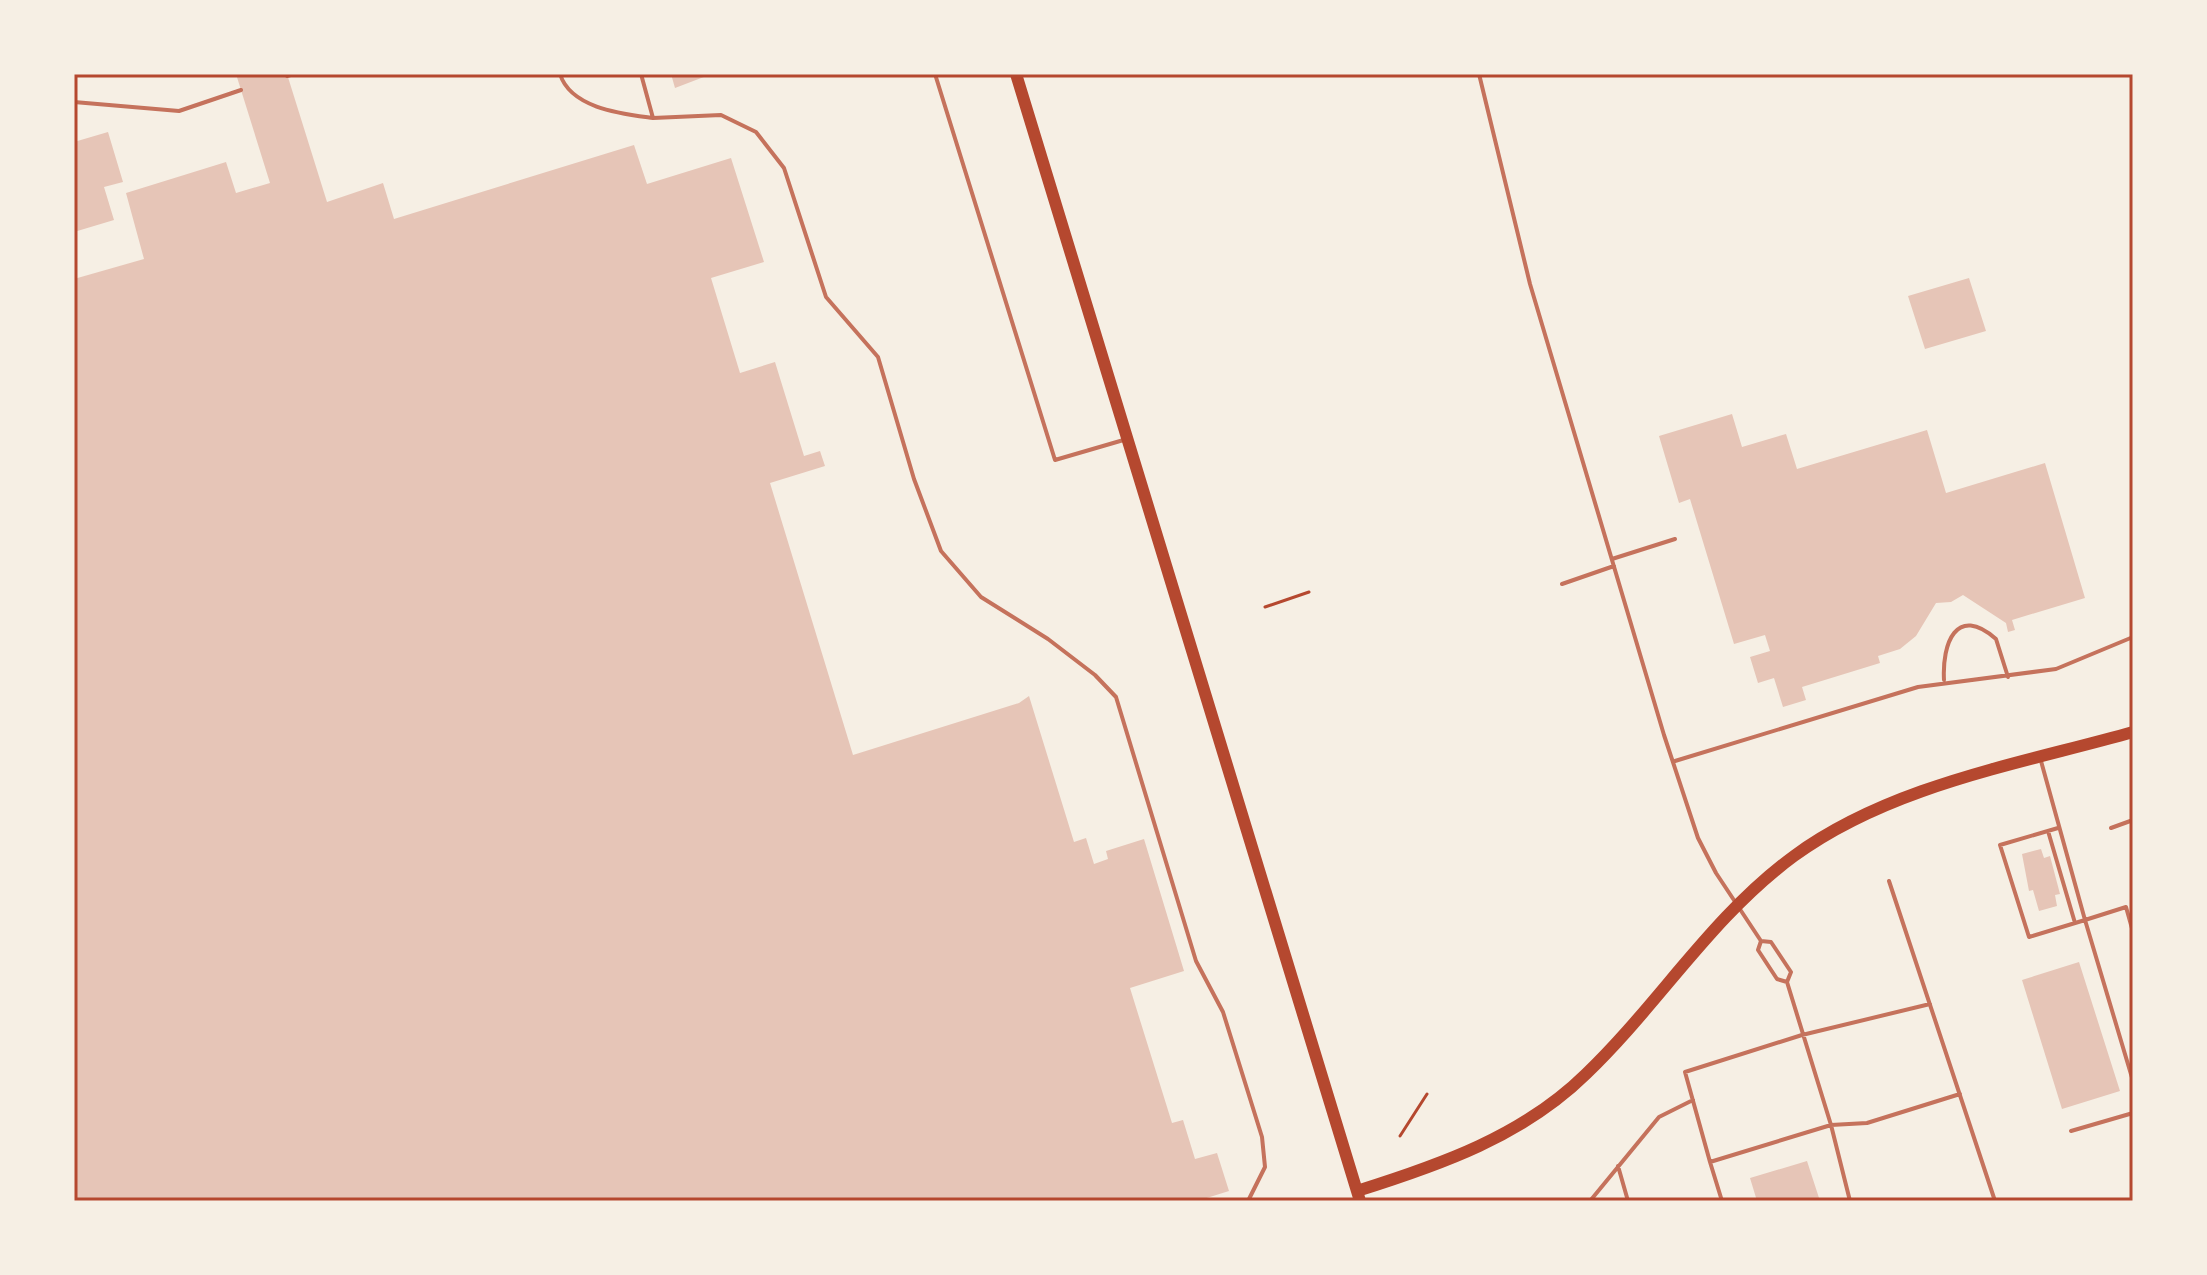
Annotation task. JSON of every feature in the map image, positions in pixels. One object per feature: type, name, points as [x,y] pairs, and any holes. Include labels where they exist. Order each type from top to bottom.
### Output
[{"type":"main road","points":[[1016,74],[1359,1196],[1478,1148],[1532,1119],[1585,1076],[1736,905],[1793,857],[1849,822],[1907,798],[2133,732]]},
{"type":"lane","points":[[287,76],[294,74]]},
{"type":"lane","points":[[560,74],[563,82],[583,98],[609,111],[653,118],[721,115],[756,132],[784,168],[826,297],[878,357],[914,479],[941,551],[981,597],[1048,639],[1095,675],[1116,697],[1196,961],[1223,1012],[1262,1137],[1265,1167],[1248,1201]]},
{"type":"lane","points":[[641,74],[653,118]]},
{"type":"lane","points":[[935,74],[1055,460],[1129,438]]},
{"type":"lane","points":[[1479,74],[1530,284],[1698,838],[1736,905],[1761,941],[1771,942],[1791,972],[1787,982],[1831,1125],[1850,1201]]},
{"type":"lane","points":[[74,102],[179,111],[241,90]]},
{"type":"lane","points":[[1612,559],[1675,539]]},
{"type":"lane","points":[[1562,584],[1614,566]]},
{"type":"lane","points":[[1944,681],[1945,645],[1955,632],[1964,628],[1987,631],[1996,639],[2008,677]]},
{"type":"lane","points":[[1674,762],[1944,681],[2008,677],[2056,669],[2133,637]]},
{"type":"lane","points":[[2041,758],[2058,828],[2133,1081]]},
{"type":"lane","points":[[2111,828],[2133,820]]},
{"type":"lane","points":[[2058,828],[2000,845],[2029,937],[2126,907],[2133,932]]},
{"type":"lane","points":[[2048,831],[2075,923]]},
{"type":"lane","points":[[1889,881],[1995,1201]]},
{"type":"lane","points":[[1761,941],[1758,950],[1777,979],[1787,982]]},
{"type":"lane","points":[[1722,1201],[1685,1072],[1802,1035],[1930,1004]]},
{"type":"lane","points":[[1710,1162],[1831,1125],[1867,1123],[1960,1094]]},
{"type":"lane","points":[[1590,1201],[1666,1111],[1693,1100]]},
{"type":"lane","points":[[2071,1131],[2133,1113]]},
{"type":"lane","points":[[1618,1166],[1628,1201]]},
{"type":"path","points":[[1265,607],[1309,592]]},
{"type":"path","points":[[1400,1136],[1427,1094]]},
{"type":"building","points":[[236,74],[287,74],[327,202],[383,183],[394,219],[634,145],[647,184],[731,158],[764,262],[711,278],[740,373],[775,362],[804,456],[820,451],[825,466],[770,483],[853,755],[1019,703],[1029,696],[1074,842],[1086,838],[1094,864],[1108,859],[1106,851],[1144,839],[1184,971],[1130,988],[1172,1123],[1183,1120],[1195,1159],[1217,1153],[1229,1191],[1197,1201],[74,1201],[74,279],[144,259],[126,193],[226,162],[236,193],[270,183]]},
{"type":"building","points":[[671,74],[709,74],[709,75],[675,88]]},
{"type":"building","points":[[108,132],[123,182],[104,187],[114,220],[74,232],[74,142]]},
{"type":"building","points":[[1969,278],[1986,331],[1925,349],[1908,296]]},
{"type":"building","points":[[1732,414],[1742,447],[1786,434],[1797,469],[1927,430],[1946,493],[2045,463],[2085,598],[2012,620],[2015,630],[2008,632],[2006,623],[1963,595],[1951,602],[1936,603],[1916,636],[1900,649],[1878,656],[1880,663],[1802,687],[1806,700],[1783,707],[1774,678],[1758,683],[1750,657],[1770,651],[1765,635],[1734,644],[1690,499],[1679,503],[1659,436]]},
{"type":"building","points":[[2041,849],[2044,858],[2050,856],[2060,894],[2055,895],[2057,906],[2039,911],[2033,890],[2029,891],[2022,854]]},
{"type":"building","points":[[2079,962],[2120,1091],[2062,1109],[2022,980]]},
{"type":"building","points":[[1807,1161],[1820,1201],[1757,1201],[1750,1178]]}]
